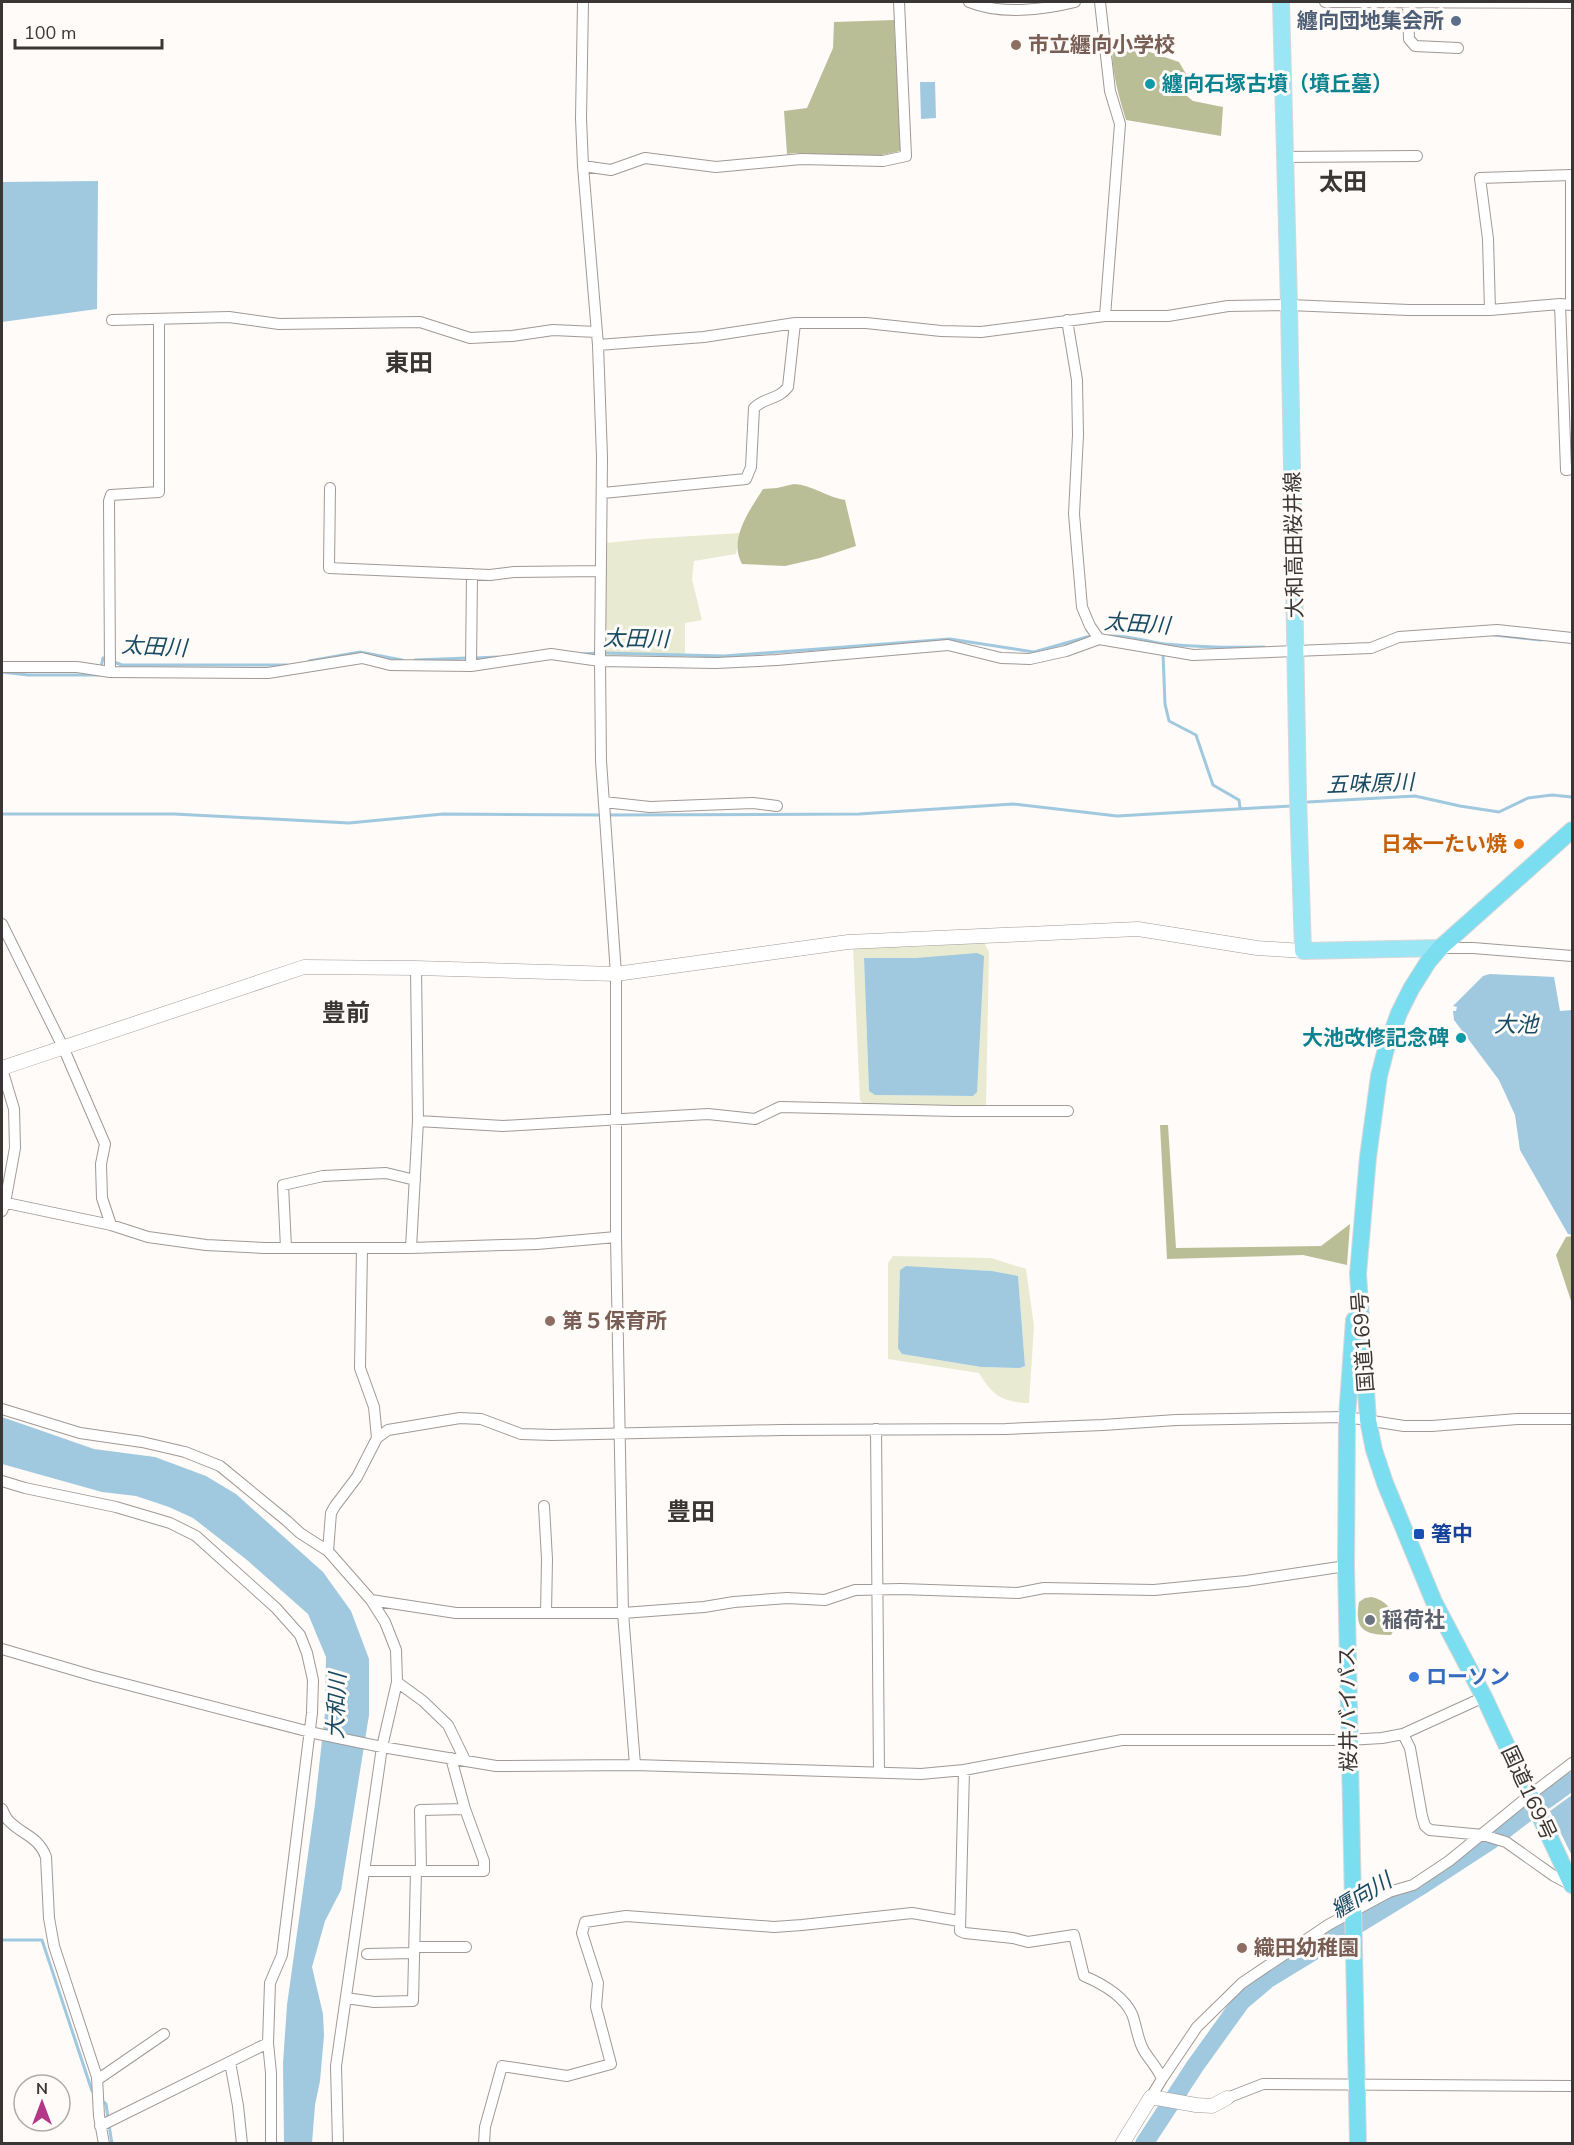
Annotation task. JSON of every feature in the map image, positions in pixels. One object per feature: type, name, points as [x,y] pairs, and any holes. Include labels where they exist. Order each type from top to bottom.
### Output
[{"type":"highway","name":"国道169号","points":[[1572,830],[1440,948],[1428,962],[1399,1013],[1379,1077],[1368,1157],[1359,1274],[1368,1420],[1374,1450],[1385,1483],[1434,1602],[1484,1697],[1572,1886]]},
{"type":"highway","name":"桜井バイパス","points":[[1358,2144],[1346,1566],[1347,1417],[1359,1274]]},
{"type":"main road","name":"大和高田桜井線","points":[[1281,2],[1303,951]]},
{"type":"main road","points":[[1303,951],[1440,948]]},
{"type":"street","points":[[584,2],[581,118],[598,345],[603,493],[600,661],[604,802],[616,974],[615,1237],[623,1613],[635,1765]]},
{"type":"street","points":[[583,166],[611,170],[645,158],[716,167],[801,159],[883,161],[906,156],[899,2]]},
{"type":"street","points":[[969,2],[990,9],[1050,8],[1076,2]]},
{"type":"street","points":[[1100,2],[1110,91],[1120,124],[1105,316]]},
{"type":"street","points":[[1325,2],[1572,3]]},
{"type":"street","points":[[1403,3],[1409,39],[1415,46],[1458,48]]},
{"type":"street","points":[[1285,157],[1417,156]]},
{"type":"street","points":[[1490,310],[1488,239],[1480,178],[1571,175],[1566,470],[1572,469]]},
{"type":"street","points":[[598,345],[704,337],[795,323],[866,323],[941,331],[981,332],[1105,316],[1168,316],[1222,306],[1289,305],[1408,310],[1490,310],[1568,304]]},
{"type":"street","points":[[112,320],[229,317],[279,324],[420,322],[470,338],[512,336],[553,330],[597,332]]},
{"type":"street","points":[[110,672],[109,501],[111,495],[159,492],[159,320]]},
{"type":"street","points":[[1067,320],[1076,368],[1078,435],[1074,514],[1082,608],[1099,639]]},
{"type":"street","points":[[603,493],[746,479],[751,467],[754,408],[759,402],[782,394],[788,387],[795,323]]},
{"type":"street","points":[[330,488],[329,568],[472,574],[601,571]]},
{"type":"street","points":[[471,666],[472,574]]},
{"type":"street","points":[[2,667],[77,667],[110,672],[268,673],[362,658],[390,665],[471,666],[552,654],[600,661],[736,662],[948,645],[1001,658],[1030,659],[1066,651],[1099,639],[1193,655],[1371,648],[1400,637],[1497,630],[1572,638]]},
{"type":"street","points":[[604,802],[650,807],[753,803],[777,806]]},
{"type":"street","points":[[1473,919],[1465,941],[1473,948]]},
{"type":"street","points":[[2,924],[63,1047],[105,1144],[101,1164],[102,1198],[111,1225]]},
{"type":"street","points":[[615,1237],[537,1244],[411,1248],[286,1248],[206,1245],[148,1237],[111,1225],[3,1205],[15,1148],[14,1109],[2,1069],[304,967],[616,974],[848,942],[1138,929],[1257,948],[1303,951]]},
{"type":"street","points":[[1440,948],[1473,948],[1572,956]]},
{"type":"street","points":[[411,1248],[418,1121],[416,968]]},
{"type":"street","points":[[418,1121],[503,1126],[708,1114],[755,1119],[780,1107],[1068,1111]]},
{"type":"street","points":[[286,1248],[283,1185],[323,1176],[386,1173],[415,1180]]},
{"type":"street","points":[[328,1551],[331,1513],[357,1477],[376,1438],[374,1407],[360,1368],[362,1248]]},
{"type":"street","points":[[2,1409],[80,1433],[185,1452],[220,1466],[300,1533],[328,1551],[371,1600],[385,1622],[396,1650],[398,1682],[378,1746],[364,1871],[336,2066],[338,2144]]},
{"type":"street","points":[[376,1438],[388,1430],[460,1418],[481,1419],[520,1434],[1006,1429],[1176,1420],[1347,1417],[1404,1426],[1517,1419],[1572,1419]]},
{"type":"street","points":[[876,1429],[879,1772]]},
{"type":"street","points":[[2,1481],[116,1507],[170,1523],[196,1536],[276,1608],[300,1635],[313,1680],[312,1732],[282,1955],[270,1983],[268,2043],[271,2073],[271,2144]]},
{"type":"street","points":[[543,1506],[547,1559],[546,1613]]},
{"type":"street","points":[[371,1600],[456,1613],[623,1613],[777,1599],[825,1600],[855,1590],[1018,1593],[1044,1588],[1154,1590],[1246,1581],[1346,1566]]},
{"type":"street","points":[[2,1649],[94,1676],[312,1732],[496,1766],[635,1765],[921,1773],[964,1770],[1122,1740],[1382,1738],[1403,1734],[1484,1697]]},
{"type":"street","points":[[398,1682],[423,1701],[448,1725],[465,1760]]},
{"type":"street","points":[[1403,1734],[1410,1748],[1425,1826],[1430,1830],[1484,1835],[1506,1842],[1572,1886]]},
{"type":"street","points":[[364,1871],[484,1871],[484,1861],[465,1809],[451,1758]]},
{"type":"street","points":[[1122,2144],[1154,2098],[1162,2079],[1197,2027],[1242,1983],[1389,1892],[1413,1885],[1449,1862],[1572,1763]]},
{"type":"street","points":[[964,1770],[960,1930],[964,1933],[1013,1938],[1028,1942],[1074,1935],[1084,1976],[1098,1982],[1121,1998],[1132,2014],[1142,2048],[1162,2079]]},
{"type":"street","points":[[2,1809],[9,1821],[43,1848],[46,1857],[49,1918],[54,1946],[97,2080],[100,2126],[104,2144]]},
{"type":"street","points":[[346,1998],[374,2002],[413,2001],[420,1810],[465,1809]]},
{"type":"street","points":[[484,2144],[485,2127],[502,2066],[567,2076],[611,2064],[596,2007],[598,1983],[582,1934],[585,1922],[626,1916],[774,1927],[912,1913],[959,1921]]},
{"type":"street","points":[[367,1954],[466,1947]]},
{"type":"street","points":[[97,2080],[164,2034]]},
{"type":"street","points":[[100,2126],[268,2043]]},
{"type":"street","points":[[230,2061],[242,2144]]},
{"type":"street","points":[[1154,2098],[1196,2106],[1212,2106],[1263,2084],[1572,2086]]},
{"type":"green space","points":[[894,20],[901,151],[872,157],[787,154],[784,111],[807,108],[833,48],[834,22]]},
{"type":"green space","points":[[1138,48],[1179,62],[1189,79],[1187,96],[1193,101],[1223,107],[1221,136],[1126,120],[1115,78],[1112,52]]},
{"type":"green space","points":[[794,484],[807,486],[845,500],[856,546],[785,566],[742,564],[738,554],[739,535],[747,515],[763,489]]},
{"type":"green space","points":[[740,533],[736,554],[694,561],[692,579],[702,620],[685,623],[685,659],[605,657],[606,543]]},
{"type":"green space","points":[[984,942],[989,952],[986,1105],[864,1105],[860,1100],[853,947],[915,947]],"holes":[[[864,958],[916,958],[973,1096],[875,1095],[869,1091]]]},
{"type":"green space","points":[[1160,1125],[1168,1125],[1176,1248],[1321,1246],[1350,1224],[1347,1265],[1303,1255],[1167,1259]]},
{"type":"green space","points":[[1572,1236],[1572,1304],[1556,1255],[1566,1237]]},
{"type":"green space","points":[[893,1256],[991,1258],[1026,1269],[1034,1326],[1029,1403],[1012,1401],[999,1396],[979,1373],[888,1359],[888,1263]],"holes":[[[906,1266],[992,1271],[1018,1277],[1025,1366],[1020,1368],[981,1367],[902,1354],[900,1270]]]},
{"type":"green space","points":[[1372,1597],[1384,1602],[1392,1612],[1395,1623],[1391,1635],[1374,1634],[1360,1625],[1359,1602]]},
{"type":"water","points":[[920,82],[935,82],[936,118],[921,119]]},
{"type":"water","points":[[98,181],[97,309],[2,322],[2,182]]},
{"type":"water","points":[[977,953],[984,956],[977,1092],[973,1096],[875,1095],[869,1091],[864,958],[916,958]]},
{"type":"water","name":"大池","points":[[1490,974],[1554,977],[1560,1011],[1572,1010],[1572,1235],[1568,1234],[1520,1150],[1515,1115],[1499,1080],[1454,1020],[1453,1011],[1456,1011],[1457,1007],[1453,1006],[1483,976]]},
{"type":"water","points":[[906,1266],[992,1271],[1018,1276],[1025,1366],[1020,1368],[981,1367],[902,1354],[898,1348],[900,1270]]},
{"type":"water","name":"大和川","points":[[2,1417],[94,1449],[155,1457],[206,1476],[236,1494],[323,1572],[351,1611],[369,1659],[369,1715],[341,1890],[325,1921],[312,1967],[323,2014],[324,2035],[312,2143],[284,2143],[283,2063],[287,2005],[315,1804],[325,1713],[326,1657],[308,1614],[247,1560],[193,1518],[136,1496],[102,1492],[2,1464]]},
{"type":"water","points":[[1572,1795],[1572,1856],[1550,1811]]},
{"type":"waterway","name":"太田川","points":[[1494,635],[1541,640]]},
{"type":"waterway","name":"太田川","points":[[604,653],[724,656],[950,639],[1034,652],[1094,636]]},
{"type":"waterway","name":"太田川","points":[[1110,636],[1178,645],[1264,647]]},
{"type":"waterway","name":"太田川","points":[[309,661],[360,652],[402,660]]},
{"type":"waterway","name":"太田川","points":[[583,654],[597,653]]},
{"type":"waterway","name":"五味原川","points":[[1163,653],[1165,704],[1169,721],[1196,735],[1213,785],[1239,800],[1240,808]]},
{"type":"waterway","name":"太田川","points":[[475,658],[498,657]]},
{"type":"waterway","name":"太田川","points":[[101,667],[103,658],[122,665],[287,665]]},
{"type":"waterway","name":"太田川","points":[[415,660],[468,658]]},
{"type":"waterway","name":"太田川","points":[[2,672],[28,675],[99,675]]},
{"type":"waterway","name":"五味原川","points":[[1308,802],[1415,796],[1499,812],[1528,798],[1552,795],[1572,797]]},
{"type":"waterway","points":[[609,815],[859,814],[1013,804],[1117,816],[1291,806]]},
{"type":"waterway","points":[[2,814],[174,814],[349,823],[443,814],[602,815]]},
{"type":"waterway","name":"纒向川","points":[[1546,1800],[1572,1781]]},
{"type":"waterway","name":"纒向川","points":[[1144,2144],[1195,2066],[1241,2002],[1268,1979],[1424,1884],[1490,1841],[1528,1812]]},
{"type":"waterway","points":[[2,1940],[42,1940],[94,2093]]},
{"type":"waterway","points":[[101,2100],[106,2104],[108,2118]]},
{"type":"waterway","points":[[109,2125],[112,2144]]},
{"type":"place","name":"纏向団地集会所","points":[[1456,21]]},
{"type":"place","name":"市立纒向小学校","points":[[1016,45]]},
{"type":"place","name":"纏向石塚古墳（墳丘墓）","points":[[1150,84]]},
{"type":"place","name":"日本一たい焼","points":[[1519,844]]},
{"type":"place","name":"大池改修記念碑","points":[[1461,1038]]},
{"type":"place","name":"第５保育所","points":[[550,1321]]},
{"type":"place","name":"箸中","points":[[1419,1534]]},
{"type":"place","name":"稲荷社","points":[[1370,1620]]},
{"type":"place","name":"ローソン","points":[[1414,1677]]},
{"type":"place","name":"織田幼稚園","points":[[1242,1948]]},
{"type":"district","name":"太田","points":[[1343,182]]},
{"type":"district","name":"東田","points":[[409,363]]},
{"type":"district","name":"豊前","points":[[346,1013]]},
{"type":"district","name":"豊田","points":[[691,1512]]}]
